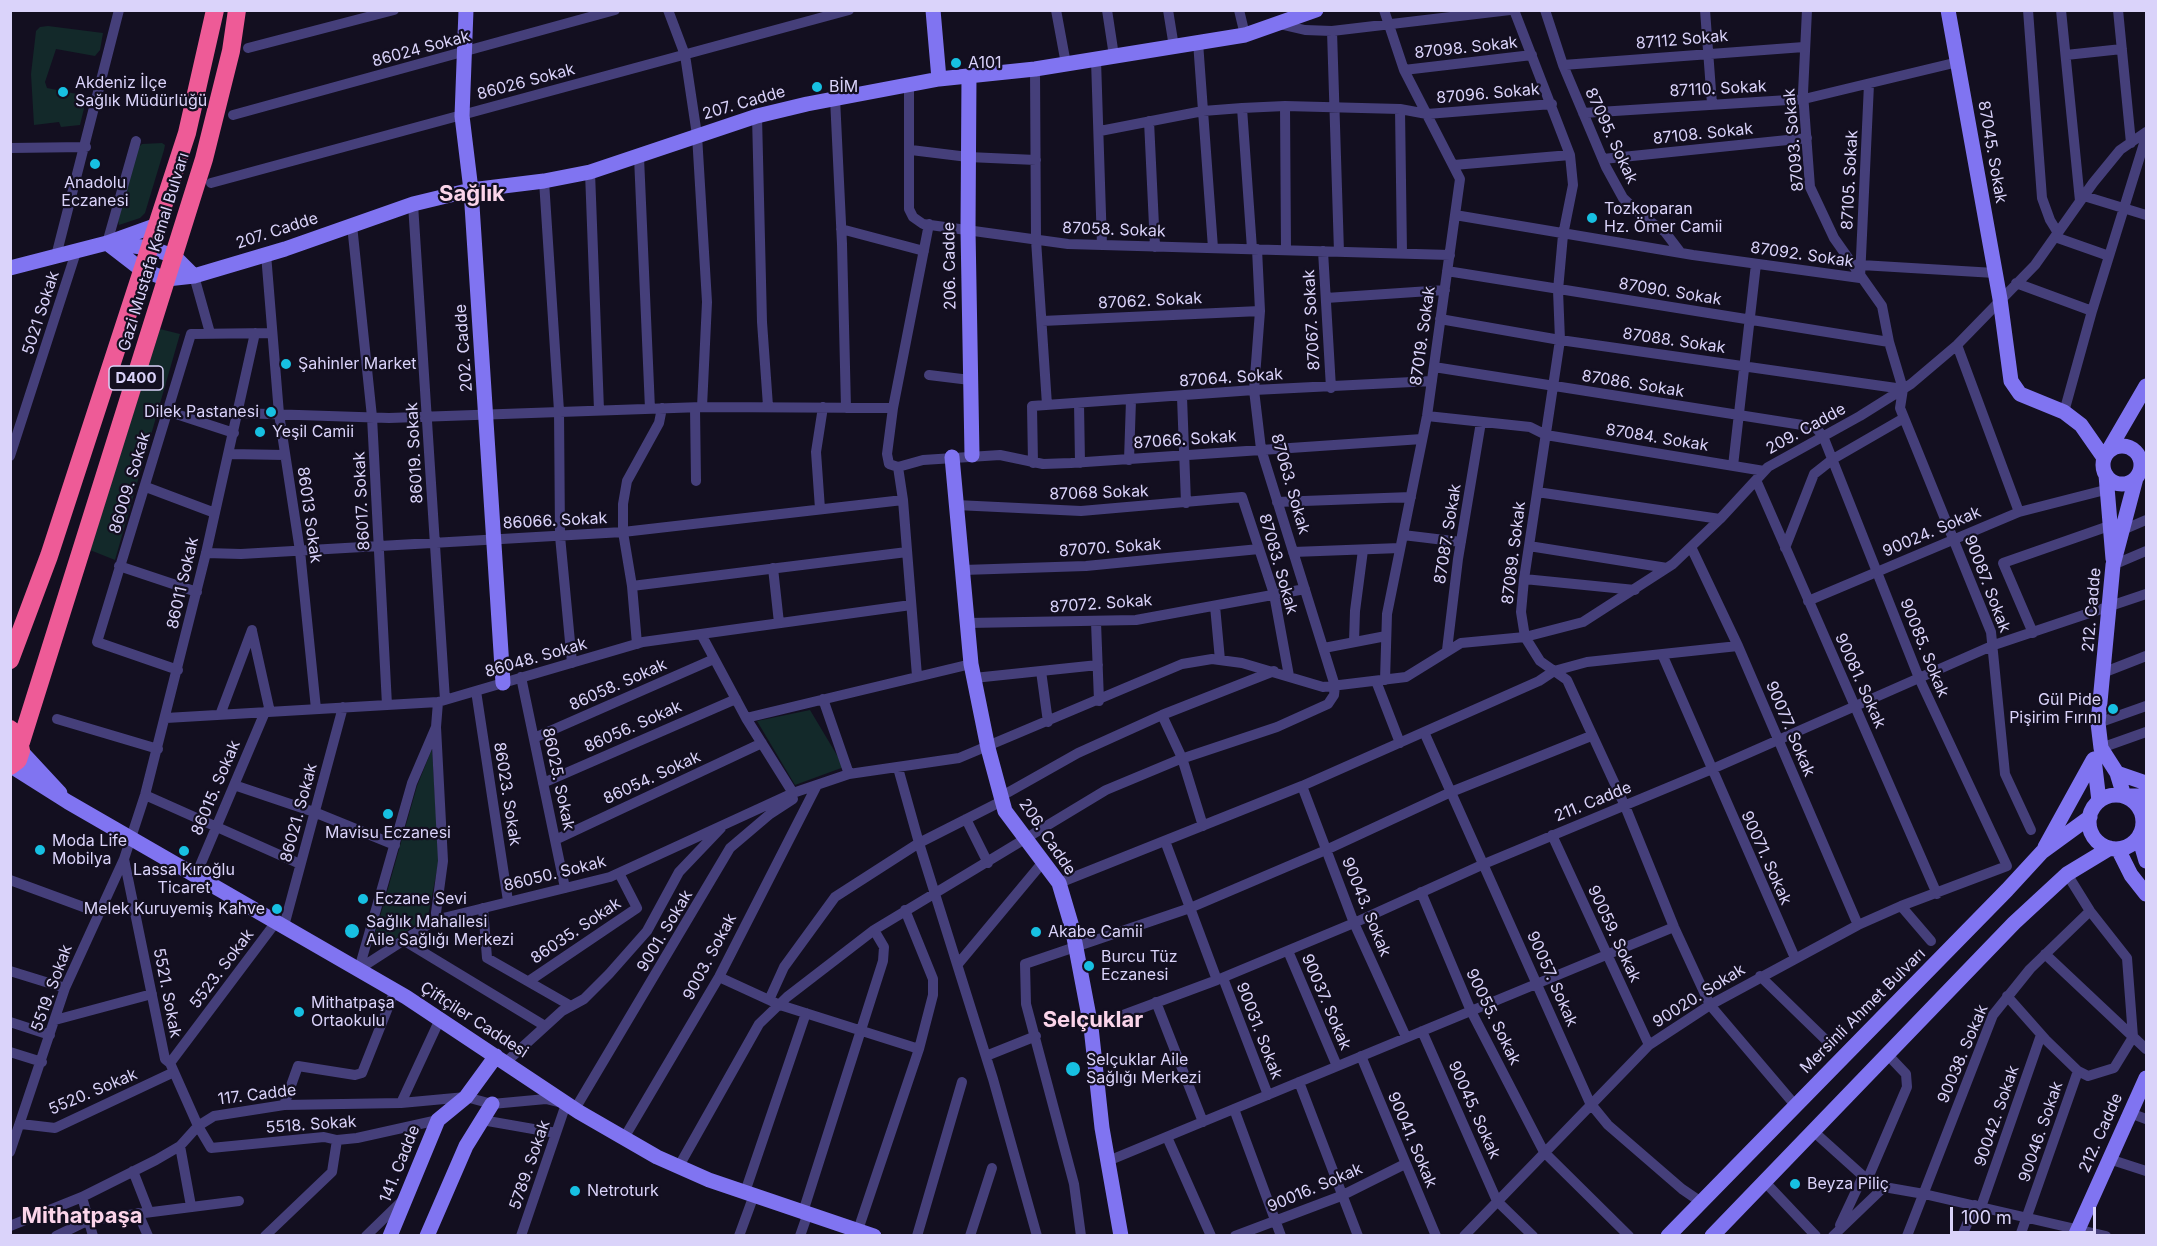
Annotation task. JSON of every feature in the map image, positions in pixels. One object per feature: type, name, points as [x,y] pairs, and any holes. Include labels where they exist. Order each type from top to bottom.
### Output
[{"type":"highway","name":"Gazi Mustafa Kemal Bulvarı","points":[[10,660],[49,556],[188,129],[215,10]]},
{"type":"highway","name":"Gazi Mustafa Kemal Bulvarı","points":[[15,751],[174,256],[219,100],[237,10]]},
{"type":"street","points":[[56,256],[86,147],[119,10]]},
{"type":"street","points":[[248,48],[394,10]]},
{"type":"street","name":"202. Cadde","points":[[466,10],[462,116],[471,190],[503,683]]},
{"type":"street","name":"86024 Sokak","points":[[233,115],[615,10]]},
{"type":"street","points":[[668,10],[685,55],[697,135],[707,302],[696,482]]},
{"type":"street","name":"86026 Sokak","points":[[211,183],[849,10]]},
{"type":"street","points":[[933,10],[939,79]]},
{"type":"street","points":[[1056,10],[1066,64]]},
{"type":"street","points":[[1107,10],[1114,56]]},
{"type":"street","points":[[1168,10],[1174,47]]},
{"type":"street","points":[[1239,10],[1245,34]]},
{"type":"street","name":"207. Cadde","points":[[167,279],[194,276],[413,204],[471,190],[544,181],[590,172],[757,116],[835,98],[939,79],[1035,69],[1245,34],[1316,10]]},
{"type":"street","name":"87019. Sokak","points":[[1380,680],[1387,614],[1427,417],[1460,179],[1404,70],[1387,25],[1384,10]]},
{"type":"street","points":[[1279,24],[1305,30],[1332,31],[1512,10]]},
{"type":"street","name":"87089. Sokak","points":[[1512,10],[1552,104],[1570,155],[1573,185],[1563,235],[1558,290],[1560,340],[1524,579],[1521,612],[1525,637],[1540,661],[1567,680],[1625,806],[1674,927],[1710,1005],[1796,1105]]},
{"type":"street","name":"87095. Sokak","points":[[1545,10],[1563,65],[1603,159],[1623,198],[1641,215],[1665,231],[1681,253]]},
{"type":"street","points":[[1705,10],[1712,104]]},
{"type":"street","name":"87093. Sokak","points":[[1807,10],[1804,99],[1810,187],[1818,208],[1860,278],[1882,306],[1889,342],[1904,389]]},
{"type":"street","name":"87045. Sokak","points":[[1948,10],[2000,299],[2012,381],[2020,394],[2064,412],[2088,433],[2104,458]]},
{"type":"street","points":[[2028,10],[2042,198],[2056,235],[2109,256]]},
{"type":"street","points":[[2061,10],[2082,199],[2146,214]]},
{"type":"street","points":[[2118,10],[2131,143]]},
{"type":"street","points":[[1332,31],[1339,252]]},
{"type":"street","points":[[1198,42],[1213,248]]},
{"type":"street","name":"87112 Sokak","points":[[1563,65],[1708,52],[1804,47]]},
{"type":"street","points":[[2066,55],[2122,50]]},
{"type":"street","name":"87098. Sokak","points":[[1404,70],[1532,55]]},
{"type":"street","points":[[1096,60],[1102,245]]},
{"type":"street","name":"87110. Sokak","points":[[1583,113],[1804,99],[1958,62]]},
{"type":"street","points":[[1035,69],[1036,240],[1047,405]]},
{"type":"street","name":"206. Cadde","points":[[969,76],[968,230],[972,455]]},
{"type":"street","name":"87105. Sokak","points":[[1860,278],[1869,84]]},
{"type":"street","points":[[909,85],[911,150],[909,209],[913,217],[929,224],[893,408],[887,454],[889,464],[898,467],[903,500],[917,676]]},
{"type":"street","points":[[835,98],[846,408]]},
{"type":"street","name":"87096. Sokak","points":[[1100,131],[1203,111],[1242,108],[1285,106],[1400,109],[1427,114],[1552,104]]},
{"type":"street","points":[[1285,106],[1286,250]]},
{"type":"street","name":"87063. Sokak","points":[[1242,108],[1260,311],[1254,390],[1261,449],[1335,686]]},
{"type":"street","points":[[1400,109],[1402,253]]},
{"type":"street","points":[[757,116],[762,322],[768,406]]},
{"type":"street","points":[[1149,121],[1155,247]]},
{"type":"street","name":"209. Cadde","points":[[1289,676],[1323,687],[1406,677],[1461,643],[1525,637],[1583,622],[1635,590],[1667,568],[1691,547],[1764,471],[1904,389],[1957,345],[2035,265],[2120,150],[2146,132]]},
{"type":"street","points":[[2064,412],[2123,207],[2146,137]]},
{"type":"street","name":"87108. Sokak","points":[[1603,159],[1807,138]]},
{"type":"street","points":[[107,243],[136,141]]},
{"type":"street","points":[[10,148],[86,147]]},
{"type":"street","points":[[911,150],[968,157],[1036,160]]},
{"type":"street","points":[[1454,165],[1570,155]]},
{"type":"street","points":[[639,157],[650,409]]},
{"type":"street","points":[[590,172],[599,410]]},
{"type":"street","points":[[544,181],[559,411],[560,536],[572,663]]},
{"type":"street","name":"86019. Sokak","points":[[359,969],[412,783],[436,727],[441,701],[428,416],[413,204]]},
{"type":"street","name":"87092. Sokak","points":[[1455,215],[1563,235],[1860,278]]},
{"type":"street","name":"87058. Sokak","points":[[929,224],[1036,240],[1102,245],[1450,255]]},
{"type":"street","points":[[10,268],[107,243],[157,225]]},
{"type":"street","name":"86017. Sokak","points":[[352,225],[372,417],[387,705]]},
{"type":"street","points":[[841,229],[924,251]]},
{"type":"street","points":[[107,243],[150,248],[174,256],[194,276],[210,333],[270,333]]},
{"type":"street","points":[[107,243],[142,270],[167,279]]},
{"type":"street","name":"5021 Sokak","points":[[10,456],[77,249]]},
{"type":"street","name":"87067. Sokak","points":[[1323,251],[1330,388]]},
{"type":"street","name":"86013 Sokak","points":[[266,254],[270,333],[279,414],[300,551],[316,709]]},
{"type":"street","points":[[1733,466],[1756,264]]},
{"type":"street","points":[[1861,265],[1995,273]]},
{"type":"street","name":"87090. Sokak","points":[[1447,271],[1889,342]]},
{"type":"street","points":[[2016,283],[2092,311]]},
{"type":"street","points":[[1326,298],[1444,290]]},
{"type":"street","name":"87062. Sokak","points":[[1042,321],[1260,311]]},
{"type":"street","name":"87088. Sokak","points":[[1440,319],[1560,340],[1904,389]]},
{"type":"street","name":"86009. Sokak","points":[[178,670],[97,642],[119,566],[146,488],[190,334],[210,333]]},
{"type":"street","name":"86011 Sokak","points":[[131,838],[145,795],[178,670],[234,433],[255,333]]},
{"type":"street","points":[[1957,345],[2019,512]]},
{"type":"street","name":"87086. Sokak","points":[[1434,367],[1815,427],[1823,436]]},
{"type":"street","points":[[929,375],[970,380]]},
{"type":"street","name":"87064. Sokak","points":[[1033,463],[1032,406],[1182,397],[1254,390],[1330,388],[1432,381]]},
{"type":"street","points":[[2146,386],[2104,458],[2113,565],[2146,551]]},
{"type":"street","name":"90087. Sokak","points":[[1904,389],[1899,408],[1954,537],[1995,645],[2005,774],[2031,830]]},
{"type":"street","points":[[1182,397],[1186,503]]},
{"type":"street","points":[[1129,460],[1131,400]]},
{"type":"street","points":[[1079,403],[1080,463]]},
{"type":"street","points":[[238,413],[372,417],[699,407],[893,408]]},
{"type":"street","points":[[820,509],[816,452],[823,407]]},
{"type":"street","points":[[637,644],[632,586],[623,532],[623,504],[627,482],[659,423],[662,408]]},
{"type":"street","points":[[167,411],[234,433]]},
{"type":"street","points":[[1427,417],[1530,427],[1546,435]]},
{"type":"street","points":[[1785,548],[1814,474],[1833,459],[1904,418]]},
{"type":"street","name":"87087. Sokak","points":[[1447,650],[1461,542],[1481,422]]},
{"type":"street","name":"87084. Sokak","points":[[1546,435],[1764,471]]},
{"type":"street","name":"90085. Sokak","points":[[1823,436],[1919,678],[2007,866]]},
{"type":"street","name":"87066. Sokak","points":[[898,467],[923,460],[972,455],[1000,454],[1033,463],[1080,463],[1422,439]]},
{"type":"street","name":"212. Cadde","points":[[2099,801],[2098,723],[2105,672],[2113,565],[2141,470],[2146,443]]},
{"type":"street","points":[[2104,458],[2113,448],[2126,446],[2137,453],[2141,470],[2120,484],[2105,482]]},
{"type":"street","points":[[229,454],[285,455]]},
{"type":"street","name":"206. Cadde","points":[[952,457],[973,671],[988,748],[1005,811],[1059,883],[1072,927],[1074,949],[1091,1027],[1108,1161],[1121,1236]]},
{"type":"street","name":"90081. Sokak","points":[[1756,480],[1937,894]]},
{"type":"street","name":"90024. Sokak","points":[[1808,601],[1954,537],[2105,482]]},
{"type":"street","points":[[146,488],[215,513]]},
{"type":"street","points":[[1537,492],[1720,519]]},
{"type":"street","name":"87068 Sokak","points":[[956,505],[1081,511],[1242,497]]},
{"type":"street","name":"87083. Sokak","points":[[1242,497],[1274,594],[1289,676]]},
{"type":"street","points":[[1277,502],[1411,497]]},
{"type":"street","name":"86066. Sokak","points":[[206,553],[300,551],[623,532],[903,500]]},
{"type":"street","points":[[2125,529],[2146,520]]},
{"type":"street","points":[[2033,633],[2003,563],[2109,526]]},
{"type":"street","points":[[1403,535],[1461,542]]},
{"type":"street","points":[[1529,546],[1667,568]]},
{"type":"street","name":"90077. Sokak","points":[[1691,547],[1738,646],[1858,925]]},
{"type":"street","points":[[1293,552],[1400,548]]},
{"type":"street","name":"87070. Sokak","points":[[963,570],[1096,565],[1259,549]]},
{"type":"street","points":[[1354,642],[1355,611],[1363,550]]},
{"type":"street","points":[[632,586],[907,552]]},
{"type":"street","points":[[119,566],[197,592]]},
{"type":"street","points":[[773,568],[779,623]]},
{"type":"street","points":[[1524,579],[1635,590]]},
{"type":"street","name":"87072. Sokak","points":[[968,623],[1136,621],[1305,589]]},
{"type":"street","name":"211. Cadde","points":[[1091,1027],[1288,951],[1484,864],[1710,770],[1995,645],[2108,609],[2146,594]]},
{"type":"street","name":"86048. Sokak","points":[[166,718],[441,701],[637,644],[911,605]]},
{"type":"street","points":[[1215,606],[1220,660]]},
{"type":"street","points":[[1096,622],[1099,701]]},
{"type":"street","name":"86015. Sokak","points":[[196,875],[267,712],[252,630],[220,715]]},
{"type":"street","points":[[701,634],[746,718],[793,793]]},
{"type":"street","points":[[1324,648],[1386,636]]},
{"type":"street","points":[[1059,883],[1302,786],[1539,681],[1554,671],[1587,662],[1738,646]]},
{"type":"street","name":"90071. Sokak","points":[[1662,654],[1710,770],[1795,958]]},
{"type":"street","points":[[2105,672],[2146,656]]},
{"type":"street","name":"86058. Sokak","points":[[534,738],[714,659]]},
{"type":"street","points":[[811,788],[849,774],[959,758],[988,748],[1182,664],[1220,660],[1289,676]]},
{"type":"street","points":[[746,718],[917,676],[973,671],[1041,671],[1098,665]]},
{"type":"street","points":[[1041,671],[1048,722]]},
{"type":"street","points":[[769,999],[784,967],[835,897],[919,843],[966,819],[1078,753],[1162,715],[1274,671]]},
{"type":"street","name":"86025. Sokak","points":[[521,677],[565,888]]},
{"type":"street","points":[[1380,680],[1400,743]]},
{"type":"street","points":[[679,1166],[759,1024],[833,960],[874,930],[1026,841],[1106,790],[1182,758],[1277,726],[1328,704],[1334,695],[1335,686]]},
{"type":"street","name":"86023. Sokak","points":[[476,691],[508,901]]},
{"type":"street","name":"86056. Sokak","points":[[543,783],[736,699]]},
{"type":"street","points":[[823,699],[849,774]]},
{"type":"street","points":[[2098,723],[2146,706]]},
{"type":"street","name":"86021. Sokak","points":[[280,924],[300,864],[343,707]]},
{"type":"street","points":[[1162,715],[1182,758],[1203,826]]},
{"type":"street","points":[[57,718],[158,748]]},
{"type":"street","name":"86019. Sokak","points":[[435,920],[443,861],[436,727]]},
{"type":"street","name":"90057. Sokak","points":[[1424,732],[1590,1103],[1608,1125],[1682,1190],[1701,1202]]},
{"type":"street","points":[[2042,852],[2097,754],[2146,732]]},
{"type":"street","points":[[1081,1236],[1074,1184],[1026,1004],[1025,964],[1190,908],[1326,850],[1450,792],[1591,736]]},
{"type":"street","name":"86054. Sokak","points":[[555,840],[762,743]]},
{"type":"street","name":"Çiftçiler Caddesi","points":[[15,751],[68,802],[394,990],[624,1138],[679,1166],[874,1236]]},
{"type":"street","points":[[2097,754],[2117,773],[2146,783]]},
{"type":"street","points":[[898,768],[919,843],[986,1056],[1037,1236]]},
{"type":"street","points":[[2117,773],[2124,796]]},
{"type":"street","points":[[234,785],[314,812],[395,845]]},
{"type":"street","name":"90043. Sokak","points":[[1302,786],[1354,923],[1406,1038]]},
{"type":"street","name":"86050. Sokak","points":[[359,969],[435,920],[619,873],[727,822],[793,793],[811,788]]},
{"type":"street","name":"9003. Sokak","points":[[624,1138],[719,977],[811,788]]},
{"type":"street","name":"9001. Sokak","points":[[571,1106],[730,848],[770,814],[811,788]]},
{"type":"street","points":[[145,795],[300,864]]},
{"type":"street","points":[[2124,796],[2132,799],[2142,812],[2146,861]]},
{"type":"street","points":[[2146,796],[2106,797],[2099,801],[2090,817],[2090,825],[2096,840],[2114,849],[2146,894]]},
{"type":"street","name":"Mersinli Ahmet Bulvarı","points":[[1668,1236],[2042,852],[2090,817]]},
{"type":"street","points":[[966,819],[988,863]]},
{"type":"street","points":[[501,1059],[571,1006],[584,999],[609,974],[647,932],[679,872],[727,822]]},
{"type":"street","name":"90059. Sokak","points":[[1552,835],[1649,1045]]},
{"type":"street","points":[[1712,1236],[2014,923],[2067,874],[2114,849],[2133,843],[2143,835]]},
{"type":"street","name":"5519. Sokak","points":[[11,1150],[65,988],[131,838]]},
{"type":"street","name":"90031. Sokak","points":[[1165,841],[1190,908],[1268,1095]]},
{"type":"street","name":"5521. Sokak","points":[[123,859],[165,1059],[172,1068],[198,1126]]},
{"type":"street","points":[[958,964],[1043,862]]},
{"type":"street","name":"90020. Sokak","points":[[1464,1236],[1590,1103],[1649,1045],[1760,976],[1858,925],[1900,906],[2007,866]]},
{"type":"street","name":"86035. Sokak","points":[[529,981],[637,908],[619,873]]},
{"type":"street","points":[[2007,996],[2078,1071],[2088,1076],[2114,1068],[2133,1037],[2127,958],[2090,911],[2067,874]]},
{"type":"street","points":[[10,880],[97,912]]},
{"type":"street","name":"90055. Sokak","points":[[1420,892],[1471,1011],[1544,1152],[1629,1236]]},
{"type":"street","points":[[1900,906],[1931,941]]},
{"type":"street","points":[[483,908],[487,958],[571,1006]]},
{"type":"street","points":[[858,1230],[919,1049],[933,995],[933,979],[905,910]]},
{"type":"street","name":"90038. Sokak","points":[[1907,1236],[1993,1016],[2007,996],[2045,954],[2090,911]]},
{"type":"street","name":"5523. Sokak","points":[[172,1068],[280,924]]},
{"type":"street","points":[[1108,1161],[1674,927]]},
{"type":"street","points":[[800,1236],[883,961],[884,947],[874,930]]},
{"type":"street","points":[[403,940],[545,1026]]},
{"type":"street","name":"90037. Sokak","points":[[1288,951],[1337,1066]]},
{"type":"street","points":[[2045,954],[2146,1049]]},
{"type":"street","points":[[10,971],[65,988]]},
{"type":"street","points":[[1760,976],[1831,1045]]},
{"type":"street","points":[[719,977],[780,1005],[919,1049]]},
{"type":"street","points":[[284,1105],[298,1066],[355,1075],[362,1073],[394,990]]},
{"type":"street","points":[[55,1020],[152,994]]},
{"type":"street","points":[[1156,1002],[1203,1122]]},
{"type":"street","points":[[739,1236],[749,1193],[806,1013]]},
{"type":"street","points":[[401,1103],[440,1019]]},
{"type":"street","points":[[10,1022],[50,1035]]},
{"type":"street","name":"90045. Sokak","points":[[1422,1031],[1497,1201]]},
{"type":"street","name":"90042. Sokak","points":[[1962,1236],[1978,1206],[2042,1035]]},
{"type":"street","points":[[986,1056],[1036,1036]]},
{"type":"street","points":[[10,1052],[42,1062]]},
{"type":"street","points":[[1833,1235],[1865,1177],[1907,1087],[1906,1074],[1887,1054]]},
{"type":"street","name":"90041. Sokak","points":[[1361,1056],[1436,1236]]},
{"type":"street","name":"141. Cadde","points":[[390,1236],[438,1120],[466,1097],[501,1059]]},
{"type":"street","name":"5520. Sokak","points":[[21,1124],[55,1128],[172,1068]]},
{"type":"street","name":"90046. Sokak","points":[[2020,1236],[2078,1071]]},
{"type":"street","name":"212. Cadde","points":[[2076,1232],[2146,1078]]},
{"type":"street","points":[[917,1236],[962,1082]]},
{"type":"street","points":[[1299,1082],[1358,1236]]},
{"type":"street","points":[[466,1097],[492,1104],[546,1099],[571,1106]]},
{"type":"street","name":"117. Cadde","points":[[10,1226],[82,1197],[134,1171],[180,1146],[198,1126],[213,1116],[284,1105],[401,1103],[466,1097]]},
{"type":"street","points":[[427,1236],[466,1146],[492,1104]]},
{"type":"street","name":"5789. Sokak","points":[[521,1236],[556,1133],[571,1106]]},
{"type":"street","points":[[1234,1109],[1281,1236]]},
{"type":"street","points":[[2130,1113],[2146,1119]]},
{"type":"street","name":"5518. Sokak","points":[[198,1126],[211,1148],[324,1137],[337,1140],[438,1120]]},
{"type":"street","points":[[482,1120],[556,1133]]},
{"type":"street","points":[[1813,1131],[1865,1177],[1884,1187],[2028,1217],[2076,1232],[2106,1236]]},
{"type":"street","points":[[1167,1137],[1211,1236]]},
{"type":"street","points":[[266,1236],[333,1172],[337,1140]]},
{"type":"street","points":[[180,1146],[191,1206]]},
{"type":"street","points":[[2109,1159],[2146,1171]]},
{"type":"street","name":"90016. Sokak","points":[[1235,1236],[1341,1196],[1405,1164]]},
{"type":"street","points":[[970,1236],[992,1168]]},
{"type":"street","points":[[134,1171],[148,1236]]},
{"type":"street","points":[[1764,1181],[1816,1236]]},
{"type":"street","points":[[1833,1235],[1884,1187]]},
{"type":"street","points":[[366,1236],[407,1196]]},
{"type":"street","points":[[82,1197],[93,1236]]},
{"type":"street","points":[[56,1236],[89,1220],[239,1201]]},
{"type":"street","points":[[1497,1201],[1533,1236]]},
{"type":"green space","points":[[40,27],[103,33],[100,50],[95,56],[56,49],[45,82],[47,88],[87,96],[80,125],[61,127],[59,122],[34,125],[31,74],[36,31]]},
{"type":"green space","points":[[162,143],[165,145],[164,150],[145,213],[140,218],[119,225],[118,221],[138,148],[142,144]]},
{"type":"green space","points":[[160,329],[180,334],[115,560],[90,550]]},
{"type":"green space","points":[[810,710],[844,767],[795,785],[757,721]]},
{"type":"green space","points":[[432,749],[439,860],[428,916],[394,940],[380,947],[372,945],[417,786]]},
{"type":"place","name":"A101","points":[[956,63]]},
{"type":"place","name":"BİM","points":[[817,87]]},
{"type":"place","name":"Akdeniz İlçe Sağlık Müdürlüğü","points":[[63,92]]},
{"type":"place","name":"Anadolu Eczanesi","points":[[95,164]]},
{"type":"place","name":"Tozkoparan Hz. Ömer Camii","points":[[1592,218]]},
{"type":"place","name":"Şahinler Market","points":[[286,364]]},
{"type":"place","name":"Dilek Pastanesi","points":[[271,412]]},
{"type":"place","name":"Yeşil Camii","points":[[260,432]]},
{"type":"place","name":"Gül Pide Pişirim Fırını","points":[[2113,709]]},
{"type":"place","name":"Mavisu Eczanesi","points":[[388,814]]},
{"type":"place","name":"Moda Life Mobilya","points":[[40,850]]},
{"type":"place","name":"Lassa Kıroğlu Ticaret","points":[[184,851]]},
{"type":"place","name":"Eczane Sevi","points":[[363,899]]},
{"type":"place","name":"Melek Kuruyemiş Kahve","points":[[277,909]]},
{"type":"place","name":"Sağlık Mahallesi Aile Sağlığı Merkezi","points":[[352,931]]},
{"type":"place","name":"Akabe Camii","points":[[1036,932]]},
{"type":"place","name":"Burcu Tüz Eczanesi","points":[[1089,966]]},
{"type":"place","name":"Mithatpaşa Ortaokulu","points":[[299,1012]]},
{"type":"place","name":"Selçuklar Aile Sağlığı Merkezi","points":[[1073,1069]]},
{"type":"place","name":"Beyza Piliç","points":[[1795,1184]]},
{"type":"place","name":"Netroturk","points":[[575,1191]]},
{"type":"district","name":"Sağlık","points":[[472,194]]},
{"type":"district","name":"Selçuklar","points":[[1093,1020]]},
{"type":"district","name":"Mithatpaşa","points":[[82,1216]]}]
